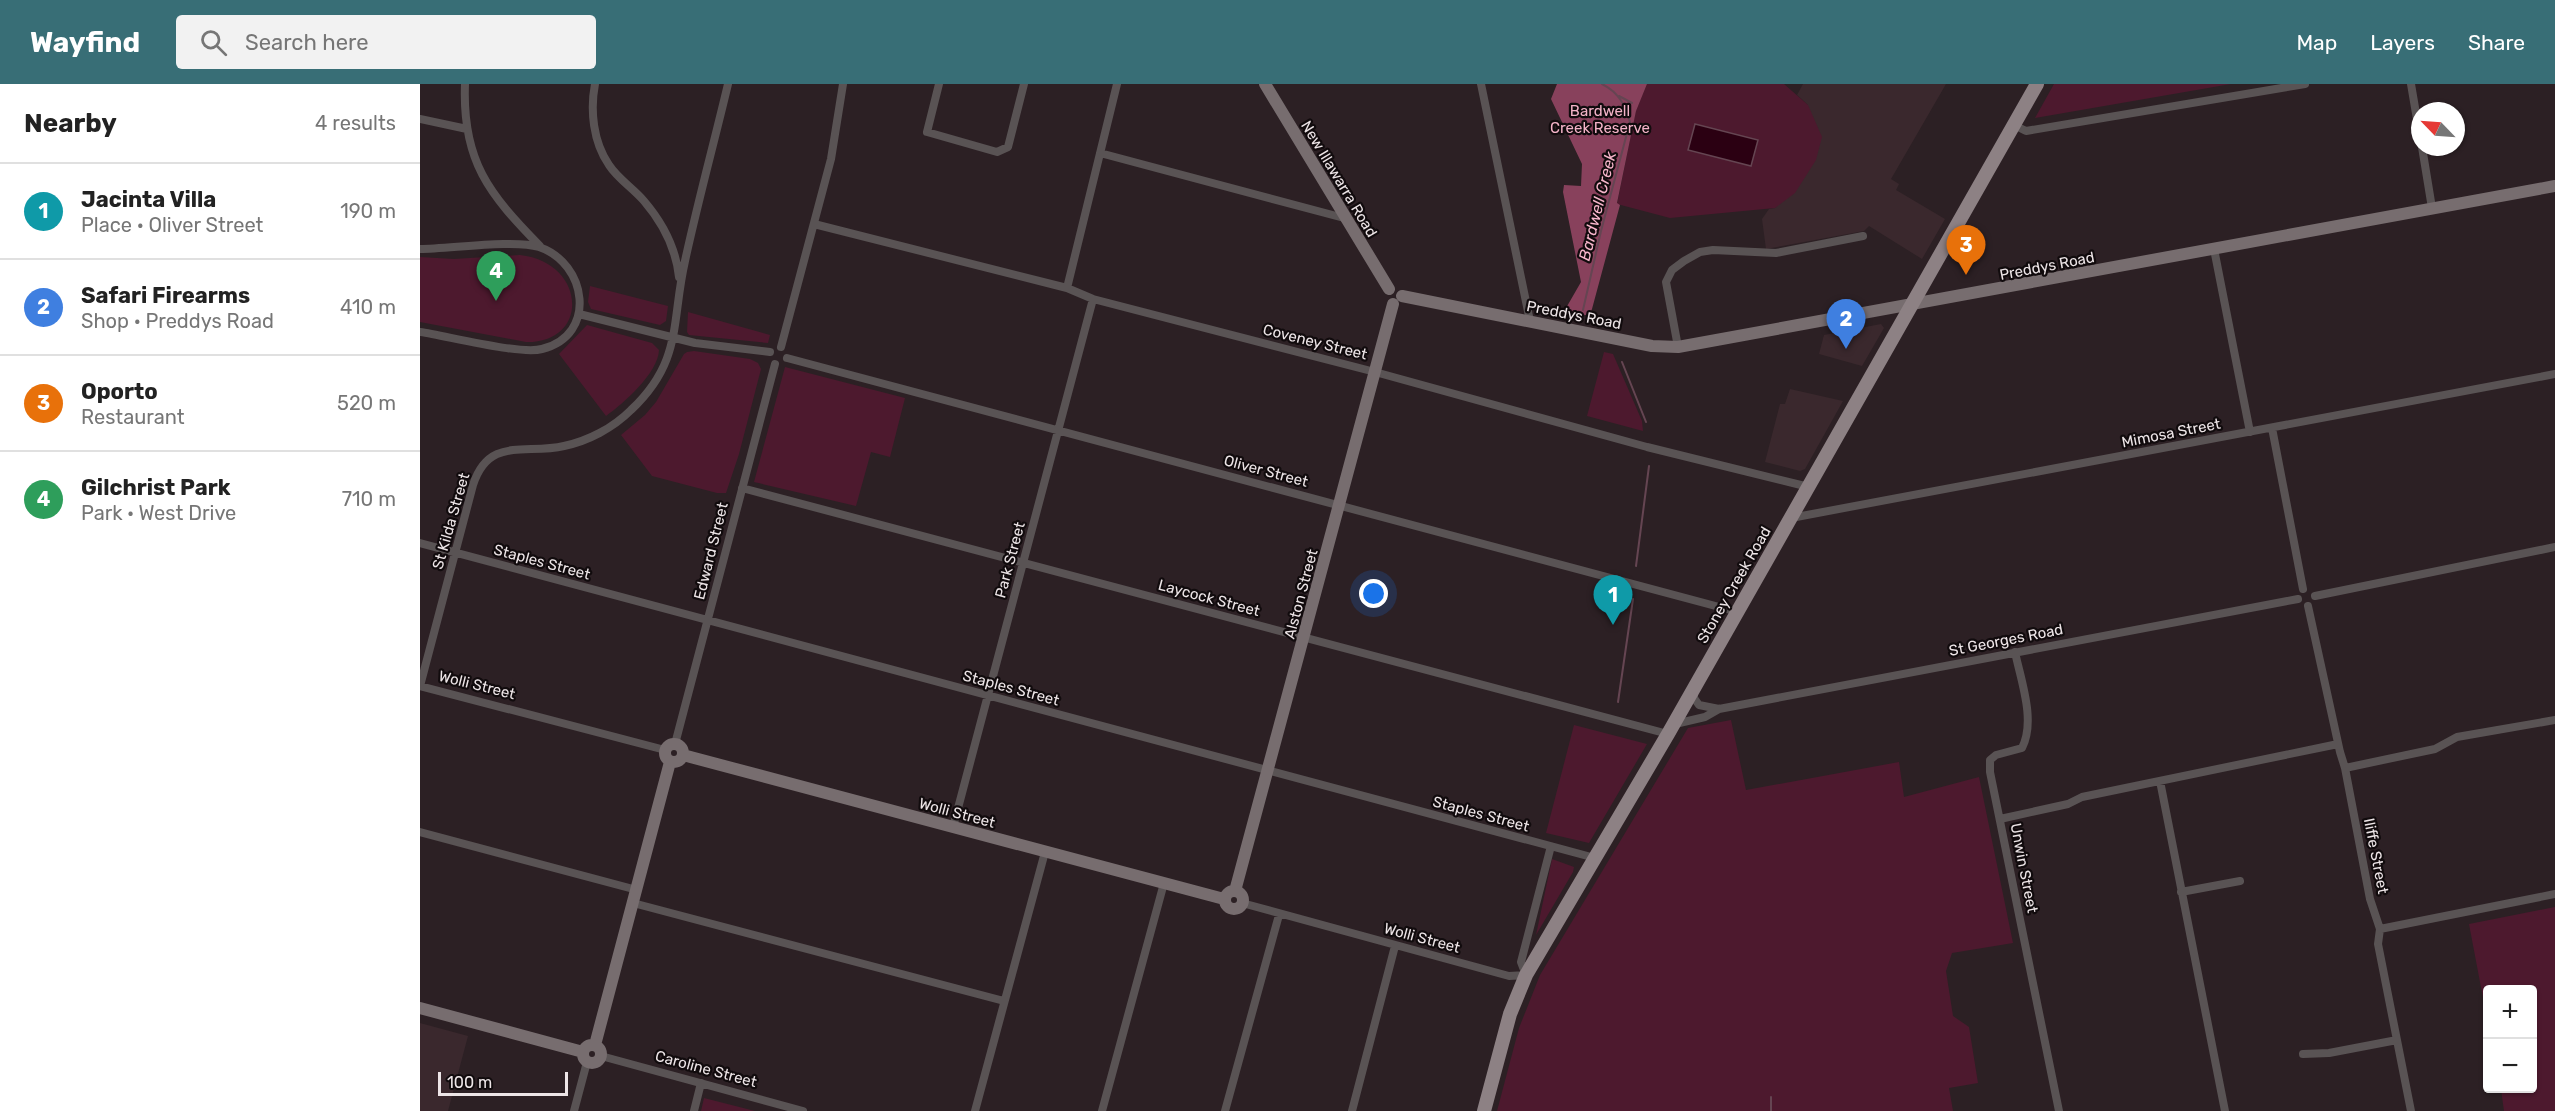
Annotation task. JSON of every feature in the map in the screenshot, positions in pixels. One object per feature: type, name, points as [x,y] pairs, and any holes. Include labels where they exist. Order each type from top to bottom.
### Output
[{"type":"main road","name":"Stoney Creek Road","points":[[1484,1111],[1510,1014],[1526,975],[1672,729],[2037,84]]},
{"type":"street","points":[[420,332],[513,348],[542,349],[565,336],[579,314],[581,298],[576,281],[563,264],[541,248],[492,192],[476,161],[467,129],[465,84]]},
{"type":"street","points":[[596,84],[594,124],[602,154],[613,170],[644,201],[662,226],[675,255],[680,289]]},
{"type":"street","points":[[680,289],[728,84]]},
{"type":"street","points":[[781,347],[831,159],[843,84]]},
{"type":"street","points":[[939,84],[927,132],[997,152],[1008,147],[1024,84]]},
{"type":"street","points":[[1067,288],[1117,84]]},
{"type":"street","name":"New Illawarra Road","points":[[1265,84],[1389,290]]},
{"type":"street","points":[[1481,84],[1530,321]]},
{"type":"street","points":[[2014,125],[2026,132],[2305,84]]},
{"type":"street","points":[[2411,84],[2414,102]]},
{"type":"street","points":[[420,119],[467,129]]},
{"type":"street","points":[[1100,153],[1344,218]]},
{"type":"street","points":[[2423,156],[2432,208]]},
{"type":"street","name":"Preddys Road","points":[[1389,290],[1397,288],[1397,300],[1530,321],[1652,346],[1678,347],[2555,186]]},
{"type":"street","name":"Coveney Street","points":[[814,224],[1067,288],[1093,299],[1375,372],[1635,444],[1809,487]]},
{"type":"street","points":[[1678,347],[1666,282],[1672,270],[1684,261],[1700,252],[1713,249],[1776,253],[1863,236]]},
{"type":"street","points":[[420,249],[517,245],[541,248]]},
{"type":"street","points":[[2214,249],[2250,432]]},
{"type":"street","name":"St Kilda Street","points":[[420,686],[476,478],[487,460],[509,449],[538,450],[582,441],[607,428],[630,412],[655,383],[667,360],[674,338],[680,289]]},
{"type":"street","name":"Park Street","points":[[953,827],[1093,299]]},
{"type":"street","name":"Alston Street","points":[[1235,891],[1375,372],[1397,300]]},
{"type":"street","points":[[579,314],[695,343],[770,352],[776,347],[781,347],[786,351],[787,358],[784,363],[776,364],[771,361],[770,352]]},
{"type":"street","name":"Oliver Street","points":[[787,358],[1738,612]]},
{"type":"street","name":"Edward Street","points":[[598,1051],[670,752],[708,621],[776,364]]},
{"type":"street","name":"Mimosa Street","points":[[1791,518],[2555,374]]},
{"type":"street","points":[[2272,428],[2303,589]]},
{"type":"street","name":"Laycock Street","points":[[742,489],[1304,637],[1672,729]]},
{"type":"street","name":"Staples Street","points":[[420,543],[1595,858]]},
{"type":"street","points":[[2315,596],[2555,547]]},
{"type":"street","points":[[2303,589],[2311,590],[2315,596],[2313,603],[2308,606],[2303,606],[2298,599],[2298,593],[2303,589]]},
{"type":"street","name":"St Georges Road","points":[[1672,729],[1705,717],[1719,709],[2298,599]]},
{"type":"street","name":"Iliffe Street","points":[[2308,606],[2345,768],[2370,899],[2380,929],[2378,944],[2411,1111]]},
{"type":"street","name":"Unwin Street","points":[[2015,652],[2027,714],[2027,738],[2022,747],[1996,755],[1990,760],[1990,772],[2059,1111]]},
{"type":"street","name":"Wolli Street","points":[[420,686],[670,752],[680,747],[682,755],[1224,899]]},
{"type":"street","points":[[1694,689],[1694,698],[1699,705],[1719,709]]},
{"type":"street","points":[[2345,768],[2435,749],[2457,737],[2555,720]]},
{"type":"street","points":[[2000,819],[2068,804],[2082,797],[2338,744]]},
{"type":"street","points":[[2160,781],[2225,1111]]},
{"type":"street","points":[[420,832],[637,890]]},
{"type":"street","points":[[1526,975],[1521,962],[1551,846]]},
{"type":"street","points":[[975,1111],[1045,852]]},
{"type":"street","points":[[2181,892],[2240,881]]},
{"type":"street","points":[[1102,1111],[1164,883]]},
{"type":"street","points":[[1235,891],[1242,895],[1242,903],[1238,908],[1232,909],[1226,905],[1224,899],[1227,894],[1235,891]]},
{"type":"street","points":[[2380,929],[2555,894]]},
{"type":"street","points":[[633,903],[1004,1001]]},
{"type":"street","name":"Wolli Street","points":[[1242,903],[1279,915],[1509,976],[1526,975]]},
{"type":"street","points":[[1225,1111],[1279,915]]},
{"type":"street","points":[[1352,1111],[1395,946]]},
{"type":"street","points":[[420,1008],[585,1057],[595,1062],[598,1051]]},
{"type":"street","points":[[2303,1054],[2329,1053],[2397,1040]]},
{"type":"street","name":"Caroline Street","points":[[598,1051],[803,1111]]},
{"type":"street","points":[[574,1111],[585,1057]]},
{"type":"street","points":[[694,1111],[701,1083]]},
{"type":"shaded area","points":[[1647,84],[1784,84],[1808,105],[1822,137],[1816,160],[1795,193],[1775,208],[1670,218],[1617,204],[1636,110]]},
{"type":"shaded area","points":[[1803,84],[1946,84],[1891,179],[1899,184],[1896,190],[1945,219],[1922,259],[1869,226],[1864,231],[1766,249],[1762,219],[1769,209],[1775,208],[1808,105],[1797,95]]},
{"type":"shaded area","points":[[2054,84],[2231,84],[2035,118]]},
{"type":"shaded area","points":[[1695,124],[1758,140],[1751,166],[1688,150]]},
{"type":"shaded area","points":[[520,255],[542,261],[558,272],[568,286],[572,302],[570,317],[562,330],[547,339],[526,342],[420,322],[420,257],[454,259]]},
{"type":"shaded area","points":[[590,286],[668,306],[666,321],[660,325],[591,309],[588,302]]},
{"type":"shaded area","points":[[688,312],[770,335],[768,343],[689,335],[687,332]]},
{"type":"shaded area","points":[[1881,324],[1884,328],[1862,366],[1819,354],[1824,335]]},
{"type":"shaded area","points":[[587,325],[652,343],[659,350],[647,378],[606,416],[559,354]]},
{"type":"shaded area","points":[[694,351],[750,359],[758,363],[761,369],[739,454],[726,493],[717,493],[652,476],[621,435],[645,415],[656,402],[684,354]]},
{"type":"shaded area","points":[[1604,352],[1613,354],[1642,421],[1643,431],[1587,416]]},
{"type":"shaded area","points":[[785,367],[905,398],[890,457],[871,452],[856,506],[754,482]]},
{"type":"shaded area","points":[[1790,389],[1843,401],[1805,469],[1800,471],[1765,462],[1780,404],[1785,404]]},
{"type":"shaded area","points":[[1731,720],[1746,790],[1899,762],[1904,797],[1979,777],[2013,943],[1952,953],[1946,971],[1953,1016],[1969,1027],[1978,1083],[1949,1088],[1953,1111],[1497,1111],[1519,1028],[1540,975],[1688,728]]},
{"type":"shaded area","points":[[1574,725],[1647,744],[1589,843],[1546,833]]},
{"type":"shaded area","points":[[1552,859],[1574,867],[1573,872],[1536,935]]},
{"type":"shaded area","points":[[2555,907],[2555,1111],[2504,1111],[2502,1093],[2537,1093],[2537,985],[2483,985],[2483,998],[2469,924]]},
{"type":"shaded area","points":[[420,1023],[468,1036],[448,1111],[420,1111]]},
{"type":"shaded area","points":[[704,1098],[755,1111],[701,1111]]},
{"type":"green space","name":"Bardwell Creek Reserve","points":[[1557,84],[1647,84],[1636,111],[1617,203],[1620,205],[1592,309],[1590,314],[1576,317],[1562,315],[1581,282],[1563,192],[1564,185],[1581,186],[1582,164],[1551,99]]},
{"type":"waterway","name":"Bardwell Creek","points":[[1583,310],[1630,122],[1620,99],[1602,84]]},
{"type":"waterway","name":"Bardwell Creek","points":[[1619,96],[1632,103]]},
{"type":"waterway","name":"Bardwell Creek","points":[[1622,362],[1646,422]]},
{"type":"waterway","name":"Bardwell Creek","points":[[1636,566],[1649,466]]},
{"type":"waterway","name":"Bardwell Creek","points":[[1618,702],[1633,599]]},
{"type":"waterway","name":"Bardwell Creek","points":[[1771,1097],[1771,1111]]},
{"type":"place","name":"Oporto","points":[[1966,275]]},
{"type":"place","name":"Gilchrist Park","points":[[496,301]]},
{"type":"place","name":"Safari Firearms","points":[[1846,349]]},
{"type":"place","name":"Jacinta Villa","points":[[1613,625]]}]
